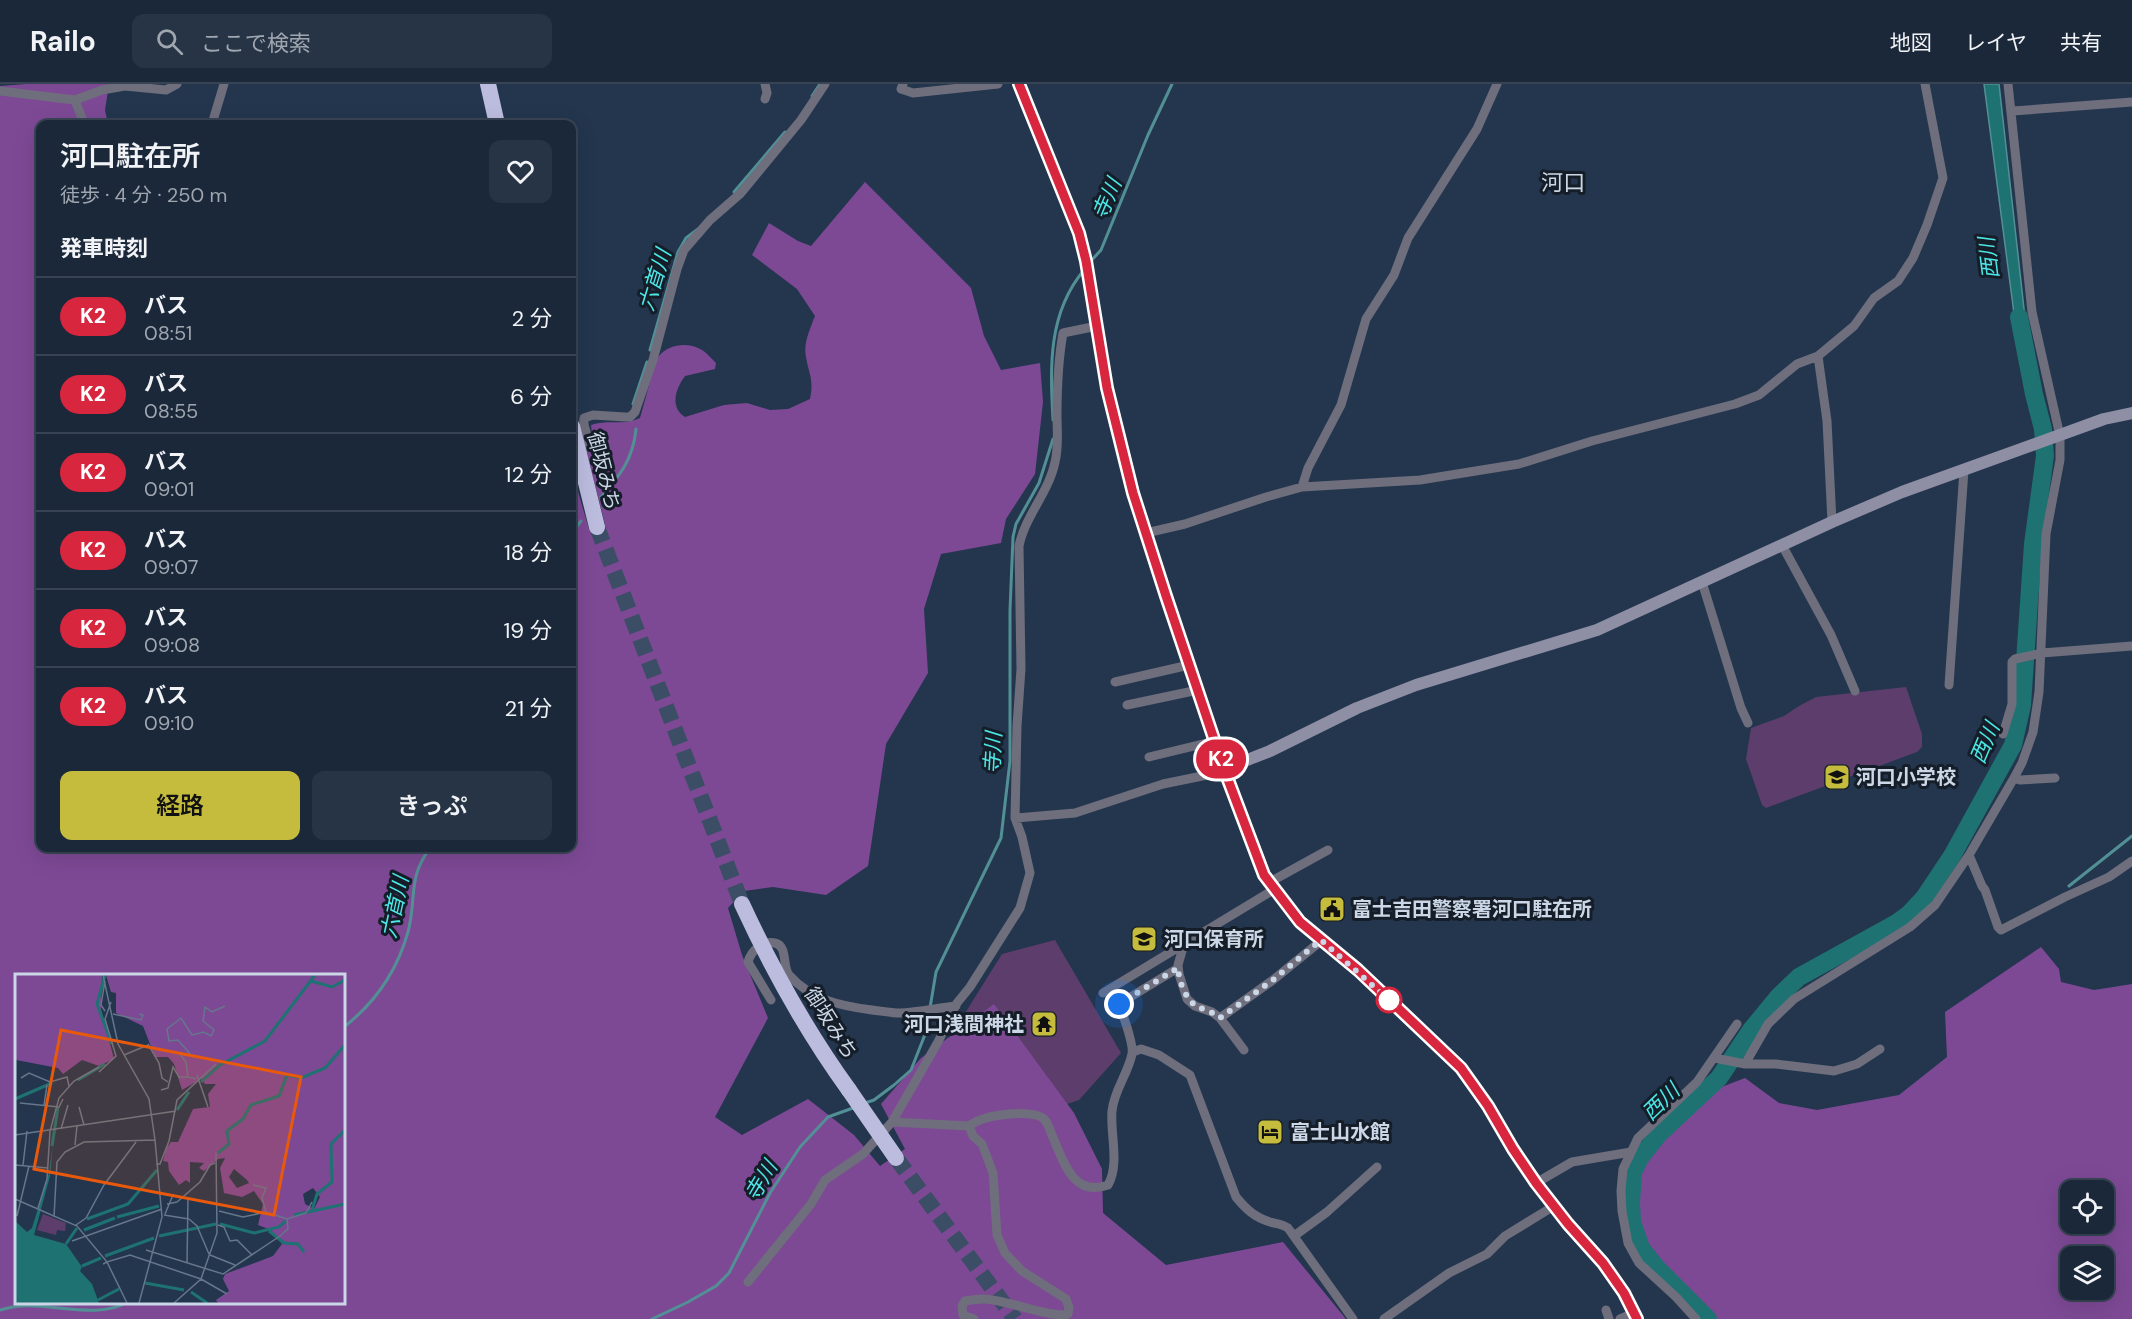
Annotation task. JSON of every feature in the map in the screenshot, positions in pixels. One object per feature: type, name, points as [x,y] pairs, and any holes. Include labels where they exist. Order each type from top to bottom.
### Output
[{"type":"highway","points":[[488,84],[496,120]]},
{"type":"highway","name":"御坂みち","points":[[576,442],[597,527]]},
{"type":"highway","name":"御坂みち","points":[[742,904],[761,945],[823,1054],[896,1158]]},
{"type":"street","points":[[0,91],[75,100],[102,90],[125,86],[166,90],[177,84]]},
{"type":"street","points":[[213,120],[224,84]]},
{"type":"street","points":[[765,84],[767,93],[765,99]]},
{"type":"street","points":[[585,449],[589,439],[585,418],[625,417],[635,412],[653,360],[684,250],[711,220],[741,193],[801,120],[825,84]]},
{"type":"street","points":[[903,84],[901,89],[912,93],[998,84]]},
{"type":"street","points":[[1019,84],[1069,205],[1089,274],[1102,363],[1118,435],[1146,534],[1224,769],[1264,875],[1300,922],[1363,975],[1461,1068],[1488,1106],[1536,1183],[1603,1263],[1624,1293],[1635,1316],[1620,1319]]},
{"type":"street","points":[[1302,487],[1308,468],[1341,405],[1365,320],[1394,275],[1408,238],[1477,129],[1497,84]]},
{"type":"street","points":[[1146,534],[1302,487],[1400,482],[1519,464],[1592,441],[1751,399],[1797,364],[1818,356],[1854,326],[1874,298],[1898,281],[1913,258],[1943,178],[1925,84]]},
{"type":"street","points":[[1743,1064],[1781,1010],[1808,989],[1920,920],[1935,905],[1969,855],[2022,764],[2032,732],[2039,692],[2046,534],[2060,460],[2032,312],[2022,228],[2013,111],[2008,84]]},
{"type":"street","points":[[75,100],[82,120]]},
{"type":"street","points":[[2013,111],[2132,102]]},
{"type":"street","points":[[748,1282],[812,1204],[825,1180],[863,1154],[892,1122],[956,1006],[1020,908],[1030,873],[1015,818],[1021,669],[1019,546],[1022,533],[1055,463],[1059,434],[1058,363],[1063,333],[1097,326]]},
{"type":"street","points":[[1818,356],[1827,421],[1832,522]]},
{"type":"street","points":[[1015,818],[1075,813],[1163,783],[1212,774],[1270,751],[1358,708],[1406,689],[1597,630],[1902,492],[2104,419],[2132,413]]},
{"type":"street","points":[[1949,686],[1964,470]]},
{"type":"street","points":[[1782,545],[1831,635],[1855,691]]},
{"type":"street","points":[[1702,582],[1740,708],[1748,723]]},
{"type":"street","points":[[2003,734],[2012,704],[2012,662],[2015,659],[2040,654],[2132,646]]},
{"type":"street","points":[[1115,682],[1189,665]]},
{"type":"street","points":[[1127,705],[1198,690]]},
{"type":"street","points":[[1149,757],[1215,741]]},
{"type":"street","points":[[2014,778],[2020,780],[2055,778]]},
{"type":"street","points":[[1103,993],[1184,944],[1328,850]]},
{"type":"street","points":[[1969,855],[2001,930],[2109,877],[2132,861]]},
{"type":"street","points":[[1220,1018],[1273,980],[1321,940]]},
{"type":"street","points":[[771,1000],[748,962],[751,953],[761,945],[777,943],[783,948],[787,972],[800,985],[828,1003],[898,1013],[956,1006]]},
{"type":"street","points":[[1184,944],[1178,968],[1187,999],[1195,1006],[1212,1012],[1220,1018],[1244,1050]]},
{"type":"street","points":[[892,1122],[969,1126],[988,1117],[1015,1114],[1041,1117],[1047,1123],[1066,1169],[1078,1182],[1088,1188],[1097,1189],[1108,1185],[1112,1178],[1114,1095],[1133,1052],[1119,1004],[1178,968]]},
{"type":"street","points":[[1696,1319],[1639,1263],[1628,1243],[1622,1211],[1623,1169],[1638,1138],[1718,1059],[1737,1024]]},
{"type":"street","points":[[1133,1052],[1142,1049],[1159,1055],[1190,1075],[1236,1197],[1249,1213],[1270,1222],[1283,1224],[1353,1319]]},
{"type":"street","points":[[1718,1059],[1743,1064],[1776,1064],[1834,1071],[1857,1064],[1880,1049]]},
{"type":"street","points":[[969,1126],[973,1136],[982,1144],[993,1173],[997,1235],[1005,1253],[1023,1271],[1066,1299],[1069,1308],[1068,1314],[1054,1316],[984,1299],[965,1301],[962,1306],[963,1315],[974,1319]]},
{"type":"street","points":[[1536,1183],[1572,1162],[1631,1152]]},
{"type":"street","points":[[1294,1236],[1327,1212],[1377,1167]]},
{"type":"street","points":[[1384,1319],[1449,1274],[1487,1254],[1504,1236],[1554,1206]]},
{"type":"shaded area","points":[[109,84],[105,110],[107,120],[36,120],[36,852],[576,852],[576,485],[589,529],[605,524],[587,454],[593,441],[591,425],[604,422],[628,422],[640,418],[659,356],[668,348],[680,345],[697,347],[716,363],[715,369],[685,376],[682,381],[677,392],[676,403],[680,413],[685,417],[724,405],[747,403],[770,410],[788,409],[810,399],[811,382],[805,347],[815,316],[797,289],[752,255],[769,223],[798,241],[811,246],[865,182],[971,288],[984,336],[1001,370],[1040,363],[1043,402],[1035,474],[1006,519],[1001,543],[941,554],[924,609],[928,673],[886,744],[868,866],[826,895],[773,887],[744,891],[728,908],[742,955],[768,1018],[715,1117],[742,1135],[808,1099],[854,1135],[880,1166],[905,1149],[881,1104],[921,1058],[994,1004],[1074,1113],[1102,1169],[1103,1213],[1166,1265],[1283,1242],[1346,1319],[0,1319],[0,86]]},
{"type":"shaded area","points":[[1984,84],[1999,84],[2027,336],[2018,344]]},
{"type":"shaded area","points":[[1906,687],[1922,734],[1922,747],[1917,752],[1766,808],[1762,805],[1746,759],[1751,728],[1784,716],[1816,697]]},
{"type":"shaded area","points":[[1055,940],[1121,1053],[1079,1100],[1049,1110],[929,1076],[952,1034],[1002,954]]},
{"type":"shaded area","points":[[2041,947],[2059,969],[2061,982],[2094,990],[2132,984],[2132,1319],[1714,1319],[1655,1258],[1633,1213],[1634,1158],[1680,1106],[1698,1096],[1745,1078],[1779,1103],[1817,1110],[1899,1095],[1947,1057],[1945,1012]]},
{"type":"waterway","name":"六首川","points":[[812,96],[820,84]]},
{"type":"waterway","name":"寺川","points":[[1090,262],[1101,250],[1148,135],[1172,84]]},
{"type":"waterway","name":"六首川","points":[[734,192],[785,132]]},
{"type":"waterway","name":"六首川","points":[[650,350],[678,252],[686,238],[698,229]]},
{"type":"waterway","name":"寺川","points":[[1053,420],[1054,341],[1064,304],[1084,270]]},
{"type":"waterway","name":"西川","points":[[1708,1319],[1657,1268],[1641,1248],[1632,1222],[1631,1203],[1633,1172],[1640,1158],[1658,1135],[1719,1078],[1751,1030],[1779,996],[1799,977],[1895,924],[1909,914],[1924,898],[1952,856],[2013,745],[2022,705],[2033,544],[2045,456],[2043,429],[2019,317]]},
{"type":"waterway","name":"六首川","points":[[633,404],[647,362]]},
{"type":"waterway","name":"六首川","points":[[601,497],[629,458],[636,429]]},
{"type":"waterway","name":"寺川","points":[[865,1103],[874,1100],[911,1070],[926,1032],[936,972],[1001,838],[1010,761],[1010,610],[1013,537],[1016,524],[1039,483],[1053,439]]},
{"type":"waterway","name":"六首川","points":[[576,528],[581,521]]},
{"type":"waterway","points":[[2069,886],[2132,836]]},
{"type":"waterway","name":"六首川","points":[[345,1026],[366,1007],[384,985],[398,960],[411,920],[415,879],[427,852]]},
{"type":"waterway","name":"寺川","points":[[652,1319],[716,1286],[729,1273],[770,1193],[800,1147],[828,1117],[853,1108]]},
{"type":"waterway","name":"六首川","points":[[0,1310],[23,1306],[104,1310],[123,1304]]},
{"type":"tunnel","points":[[597,527],[742,904]]},
{"type":"tunnel","points":[[896,1158],[1015,1319]]},
{"type":"bus line","name":"K2","points":[[1019,84],[1079,233],[1086,261],[1107,388],[1133,493],[1224,769],[1264,875],[1300,922],[1358,970],[1461,1068],[1488,1106],[1536,1183],[1603,1263],[1624,1293],[1637,1319]]},
{"type":"place","name":"河口小学校","points":[[1837,777]]},
{"type":"place","name":"富士吉田警察署河口駐在所","points":[[1332,909]]},
{"type":"place","name":"河口保育所","points":[[1144,939]]},
{"type":"place","name":"河口浅間神社","points":[[1044,1024]]},
{"type":"place","name":"富士山水館","points":[[1270,1132]]},
{"type":"district","name":"河口","points":[[1563,182]]},
{"type":"route","points":[[1119,1004],[1178,968],[1187,999],[1195,1006],[1212,1012],[1220,1018],[1273,980],[1321,940],[1358,970],[1389,1000]]}]
